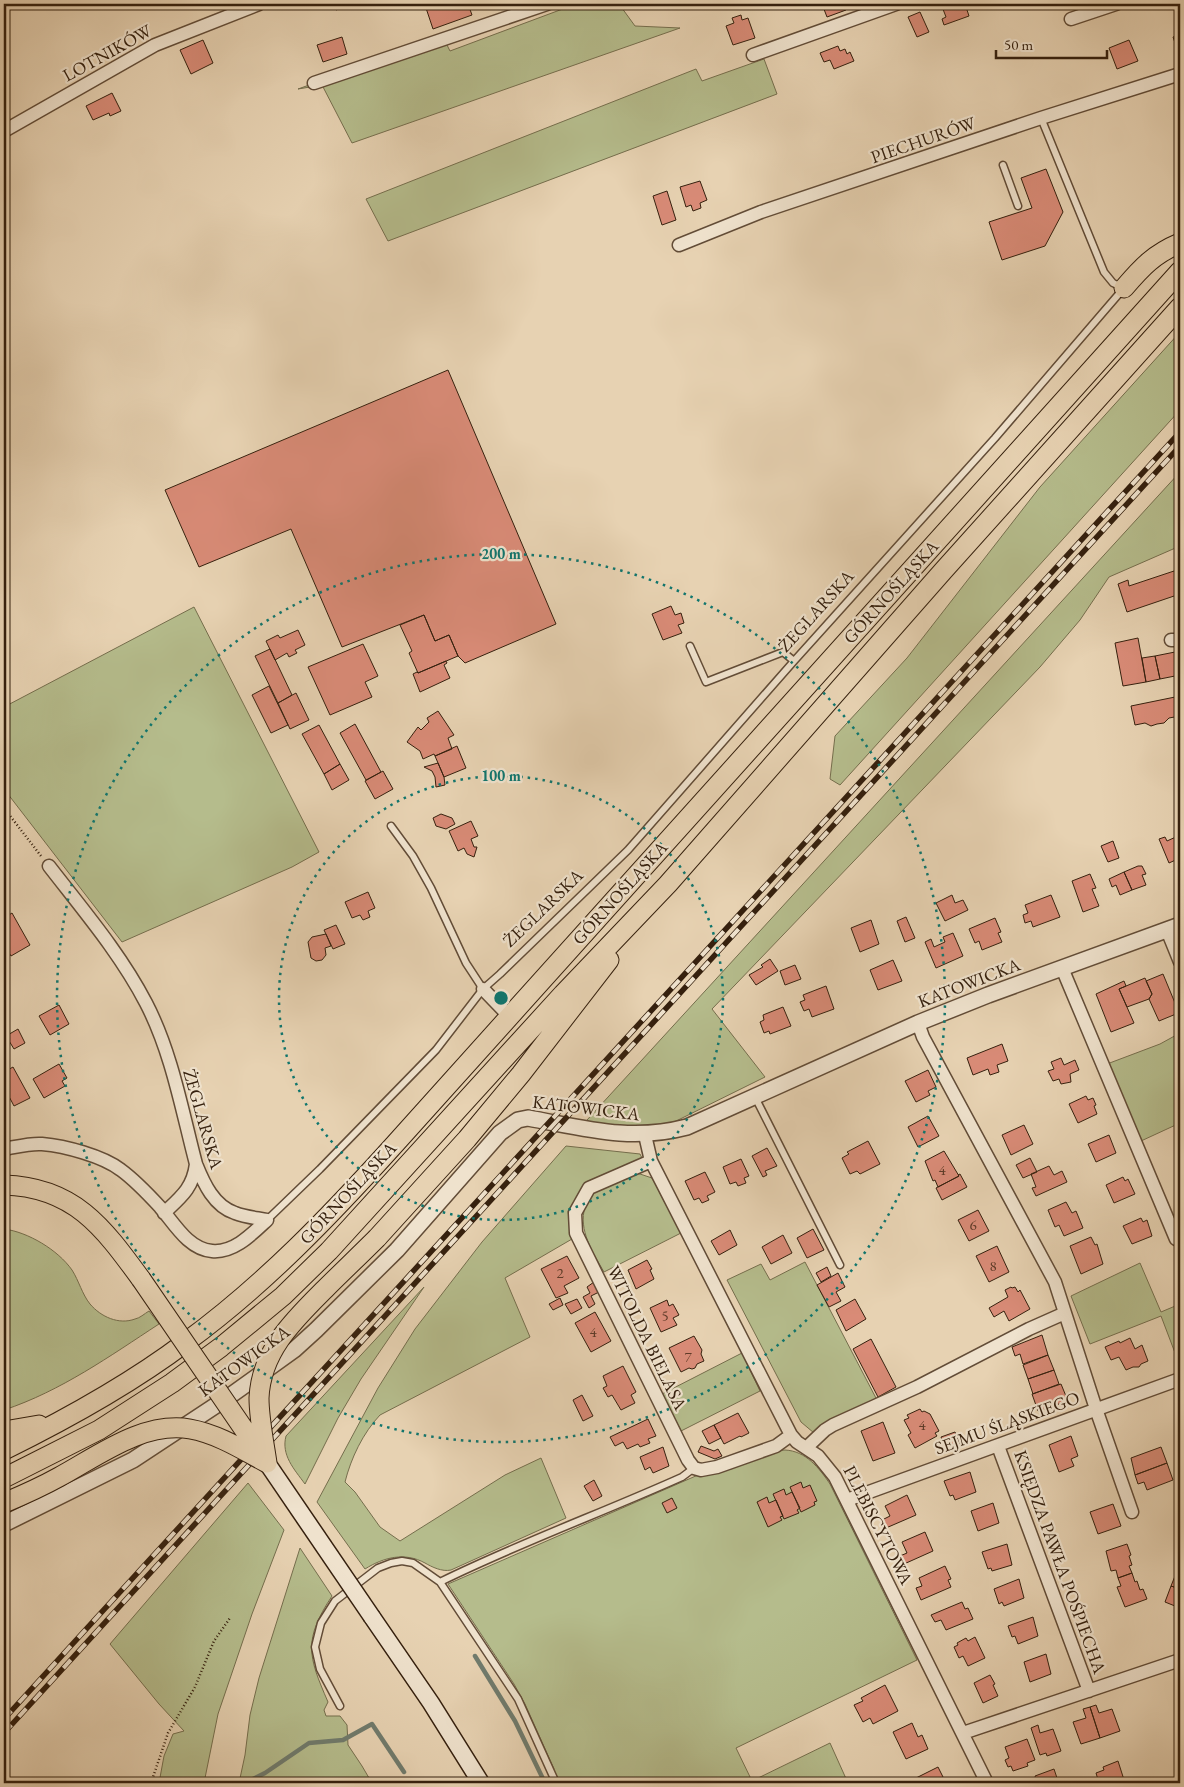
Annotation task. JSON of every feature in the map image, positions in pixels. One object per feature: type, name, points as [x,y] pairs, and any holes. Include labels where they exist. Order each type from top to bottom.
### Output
[{"type":"main road","points":[[1124,288],[1145,264],[1168,248],[1180,244]]},
{"type":"main road","name":"GÓRNOŚLĄSKA","points":[[4,1450],[74,1414],[186,1343],[266,1276],[354,1189],[1180,270]]},
{"type":"main road","name":"GÓRNOŚLĄSKA","points":[[4,1478],[70,1445],[129,1411],[221,1347],[283,1296],[329,1251],[563,994],[668,884],[943,571],[1180,307]]},
{"type":"main road","points":[[267,1463],[259,1398],[263,1373],[277,1342],[301,1313],[393,1222],[467,1139],[522,1074],[668,884]]},
{"type":"main road","points":[[4,1185],[29,1187],[62,1198],[94,1220],[112,1239],[431,1703],[481,1783]]},
{"type":"main road","points":[[4,1431],[39,1425],[74,1414]]},
{"type":"main road","points":[[4,1504],[44,1486],[133,1438],[158,1430],[180,1428],[206,1433],[267,1463]]},
{"type":"street","name":"LOTNIKÓW","points":[[4,131],[155,45],[259,4]]},
{"type":"street","points":[[314,83],[547,4]]},
{"type":"street","points":[[753,55],[896,4]]},
{"type":"street","points":[[1070,19],[1116,4]]},
{"type":"street","name":"PIECHURÓW","points":[[680,245],[761,212],[1041,118],[1180,74]]},
{"type":"street","name":"ŻEGLARSKA","points":[[49,866],[109,944],[130,974],[147,1005],[162,1039],[196,1164],[204,1184],[212,1196],[234,1213],[267,1220]]},
{"type":"street","points":[[1174,928],[1180,962]]},
{"type":"street","name":"KATOWICKA","points":[[4,1524],[133,1460],[228,1398],[294,1350],[397,1250],[500,1133],[512,1123],[528,1118],[599,1132],[644,1134],[669,1132],[755,1097],[918,1023],[988,995],[1174,928]]},
{"type":"street","points":[[1062,968],[1176,1239]]},
{"type":"street","points":[[483,989],[509,1016]]},
{"type":"street","points":[[918,1023],[923,1037],[1055,1282],[1132,1512]]},
{"type":"street","name":"PLEBISCYTOWA","points":[[644,1134],[650,1160],[791,1435],[828,1466],[847,1500],[987,1783]]},
{"type":"street","points":[[4,1149],[40,1144],[64,1148],[96,1157],[120,1169],[146,1191],[178,1230],[194,1244],[212,1251],[227,1249],[239,1244],[267,1220]]},
{"type":"street","name":"WITOLDA BIELASA","points":[[650,1160],[589,1188],[575,1213],[576,1233],[688,1460],[694,1468]]},
{"type":"street","points":[[164,1213],[184,1195],[194,1177],[196,1164]]},
{"type":"street","points":[[806,1448],[825,1430],[917,1387],[1029,1329],[1065,1313]]},
{"type":"street","name":"SEJMU ŚLĄSKIEGO","points":[[847,1500],[1180,1379]]},
{"type":"street","points":[[694,1468],[701,1470],[717,1467],[776,1446],[791,1435]]},
{"type":"street","name":"KSIĘDZA PAWŁA POŚPIECHA","points":[[998,1446],[1089,1691]]},
{"type":"street","points":[[963,1733],[1180,1660]]},
{"type":"lane","points":[[1041,118],[1104,272],[1112,283],[1124,288]]},
{"type":"lane","points":[[1003,165],[1018,206]]},
{"type":"lane","name":"ŻEGLARSKA","points":[[267,1220],[320,1169],[436,1050],[483,989],[628,850],[794,661],[995,438],[1124,288]]},
{"type":"lane","points":[[690,646],[706,682],[783,652],[794,661]]},
{"type":"lane","points":[[391,826],[413,856],[431,888],[466,963],[483,989]]},
{"type":"lane","points":[[755,1097],[840,1265]]},
{"type":"lane","points":[[440,1582],[472,1566],[682,1477],[694,1468]]},
{"type":"lane","points":[[340,1706],[320,1669],[315,1647],[321,1623],[335,1601],[373,1572],[391,1563],[402,1561],[413,1563],[440,1582],[518,1698],[556,1783]]},
{"type":"path","points":[[4,808],[49,866]]},
{"type":"path","points":[[151,1783],[168,1733],[195,1687],[214,1641],[230,1618]]},
{"type":"green space","points":[[576,4],[619,4],[635,26],[680,28],[352,143],[322,85],[298,89],[443,37],[450,51]]},
{"type":"green space","points":[[764,59],[777,94],[388,241],[366,199],[696,69],[702,81]]},
{"type":"green space","points":[[1180,332],[1180,410],[840,785],[830,779],[835,736],[907,658],[1040,487]]},
{"type":"green space","points":[[1180,472],[1180,546],[1109,577],[1080,620],[1040,667],[712,1009],[765,1077],[666,1126],[598,1128],[587,1120]]},
{"type":"green space","points":[[194,607],[319,852],[292,867],[122,942],[4,789],[4,707]]},
{"type":"green space","points":[[1180,1033],[1180,1123],[1141,1141],[1107,1064],[1160,1044]]},
{"type":"green space","points":[[566,1146],[640,1154],[643,1160],[584,1186],[568,1211],[572,1239],[505,1278],[530,1337],[380,1415],[358,1446],[345,1482],[355,1492],[380,1527],[400,1541],[505,1475],[541,1458],[566,1518],[451,1570],[441,1570],[417,1560],[402,1557],[380,1561],[365,1569],[317,1502],[378,1388],[415,1329],[482,1242]]},
{"type":"green space","points":[[637,1173],[652,1178],[681,1233],[604,1272],[591,1249],[585,1233],[583,1216],[585,1207],[592,1192]]},
{"type":"green space","points":[[4,1229],[32,1238],[59,1256],[72,1270],[90,1304],[99,1313],[111,1319],[129,1321],[139,1318],[149,1311],[159,1324],[65,1383],[4,1410]]},
{"type":"green space","points":[[805,1262],[877,1400],[814,1433],[801,1422],[727,1280],[761,1264],[770,1280]]},
{"type":"green space","points":[[1140,1263],[1161,1312],[1180,1304],[1180,1366],[1161,1316],[1090,1344],[1071,1296]]},
{"type":"green space","points":[[424,1287],[361,1379],[338,1418],[305,1484],[287,1456],[285,1449],[286,1436]]},
{"type":"green space","points":[[742,1353],[760,1391],[681,1431],[662,1394]]},
{"type":"green space","points":[[785,1450],[799,1453],[806,1457],[830,1484],[917,1660],[736,1748],[752,1781],[830,1743],[848,1783],[560,1783],[553,1771],[554,1769],[525,1704],[514,1684],[448,1584],[698,1475],[731,1469],[775,1451]]},
{"type":"green space","points":[[248,1483],[284,1530],[252,1614],[218,1714],[204,1783],[159,1783],[164,1756],[173,1734],[184,1731],[159,1704],[110,1644]]},
{"type":"green space","points":[[300,1548],[332,1596],[316,1625],[312,1648],[316,1672],[328,1702],[324,1710],[326,1716],[340,1716],[347,1725],[348,1745],[372,1783],[239,1783],[250,1715],[259,1678]]},
{"type":"building","points":[[333,4],[352,4],[336,10]]},
{"type":"building","points":[[438,4],[468,4],[472,15],[433,29],[426,8]]},
{"type":"building","points":[[822,4],[844,4],[846,10],[827,17]]},
{"type":"building","points":[[941,4],[965,4],[969,16],[944,25],[942,19],[946,17]]},
{"type":"building","points":[[920,12],[929,32],[917,37],[908,17]]},
{"type":"building","points":[[741,15],[742,20],[748,18],[755,38],[733,45],[726,26],[734,23],[732,18]]},
{"type":"building","points":[[1180,29],[1180,44],[1176,46],[1173,37],[1178,35],[1176,31]]},
{"type":"building","points":[[342,37],[347,54],[323,62],[317,45]]},
{"type":"building","points":[[203,40],[213,63],[191,74],[180,50]]},
{"type":"building","points":[[1129,40],[1138,61],[1117,69],[1109,48]]},
{"type":"building","points":[[838,46],[840,51],[845,49],[847,54],[850,52],[854,61],[834,69],[830,60],[824,62],[820,53]]},
{"type":"building","points":[[112,93],[121,111],[110,116],[109,113],[93,120],[86,106]]},
{"type":"building","points":[[1046,169],[1063,212],[1045,246],[1002,260],[989,222],[1032,208],[1021,178]]},
{"type":"building","points":[[700,181],[707,200],[700,203],[701,208],[693,211],[691,205],[686,207],[680,187]]},
{"type":"building","points":[[667,191],[676,220],[662,225],[653,196]]},
{"type":"building","points":[[448,370],[556,624],[465,663],[458,656],[449,635],[435,641],[424,615],[342,647],[291,529],[199,567],[165,490]]},
{"type":"building","points":[[1174,571],[1180,594],[1127,612],[1118,584],[1128,580],[1129,586]]},
{"type":"building","points":[[671,606],[675,615],[681,613],[684,623],[678,625],[682,633],[663,640],[652,614]]},
{"type":"building","points":[[424,615],[435,641],[449,635],[458,656],[418,673],[409,653],[412,651],[400,625]]},
{"type":"building","points":[[298,630],[305,645],[295,650],[297,653],[289,657],[287,653],[275,660],[266,641],[278,635],[280,638]]},
{"type":"building","points":[[1138,638],[1146,682],[1123,686],[1115,643]]},
{"type":"building","points":[[363,644],[378,676],[365,682],[372,697],[330,715],[308,667]]},
{"type":"building","points":[[270,649],[292,695],[278,703],[255,656]]},
{"type":"building","points":[[1180,651],[1180,675],[1160,679],[1155,656]]},
{"type":"building","points":[[1155,656],[1160,679],[1146,682],[1142,658]]},
{"type":"building","points":[[446,661],[447,663],[444,665],[450,678],[420,692],[413,674]]},
{"type":"building","points":[[269,686],[288,725],[271,733],[252,695]]},
{"type":"building","points":[[296,693],[309,720],[290,729],[278,703]]},
{"type":"building","points":[[1180,696],[1180,716],[1169,718],[1164,723],[1151,726],[1145,723],[1135,725],[1131,706]]},
{"type":"building","points":[[438,711],[454,735],[448,738],[452,749],[423,759],[420,751],[407,742],[418,727],[421,730],[429,722],[427,718]]},
{"type":"building","points":[[355,724],[381,772],[366,780],[340,733]]},
{"type":"building","points":[[319,725],[340,764],[324,774],[302,734]]},
{"type":"building","points":[[457,746],[466,768],[444,777],[435,756]]},
{"type":"building","points":[[438,763],[445,785],[436,787],[432,771],[424,767]]},
{"type":"building","points":[[340,764],[349,780],[332,790],[324,774]]},
{"type":"building","points":[[383,771],[393,789],[375,799],[365,781]]},
{"type":"building","points":[[441,814],[452,818],[455,824],[446,829],[436,826],[433,818]]},
{"type":"building","points":[[471,821],[478,836],[471,839],[474,847],[477,847],[474,857],[467,854],[464,848],[458,851],[449,831]]},
{"type":"building","points":[[1178,836],[1180,858],[1169,863],[1159,839],[1165,837],[1167,841]]},
{"type":"building","points":[[1113,841],[1119,858],[1108,862],[1101,846]]},
{"type":"building","points":[[1142,866],[1146,874],[1142,875],[1146,885],[1132,890],[1124,872]]},
{"type":"building","points":[[1124,872],[1132,890],[1120,895],[1116,885],[1112,887],[1109,879]]},
{"type":"building","points":[[1090,874],[1096,888],[1092,889],[1099,906],[1083,912],[1072,881]]},
{"type":"building","points":[[368,892],[375,908],[368,911],[370,917],[363,920],[360,915],[352,918],[345,902]]},
{"type":"building","points":[[952,895],[955,903],[963,900],[968,910],[945,921],[936,903]]},
{"type":"building","points":[[1051,895],[1060,917],[1033,927],[1031,921],[1025,923],[1023,915],[1028,913],[1025,905]]},
{"type":"building","points":[[12,913],[30,945],[11,956],[4,944],[4,918]]},
{"type":"building","points":[[906,917],[915,938],[905,942],[897,921]]},
{"type":"building","points":[[995,918],[1001,932],[998,933],[1002,942],[982,950],[979,941],[975,943],[969,929]]},
{"type":"building","points":[[871,920],[879,944],[860,952],[851,928]]},
{"type":"building","points":[[336,925],[345,944],[333,949],[324,930]]},
{"type":"building","points":[[953,933],[963,956],[936,968],[925,942],[931,939],[934,947],[945,942],[943,937]]},
{"type":"building","points":[[326,934],[331,946],[325,948],[326,955],[322,960],[316,961],[311,958],[308,942],[312,937]]},
{"type":"building","points":[[770,959],[778,971],[756,985],[749,975],[763,967],[761,965]]},
{"type":"building","points":[[893,960],[902,981],[878,990],[870,970]]},
{"type":"building","points":[[795,965],[801,979],[785,985],[780,971]]},
{"type":"building","points":[[1163,974],[1175,1003],[1180,1001],[1180,1021],[1176,1014],[1159,1021],[1149,999],[1152,994],[1146,981]]},
{"type":"building","points":[[1145,978],[1152,994],[1149,999],[1127,1007],[1119,989]]},
{"type":"building","points":[[1124,981],[1126,986],[1119,989],[1134,1023],[1111,1032],[1096,994]]},
{"type":"building","points":[[826,986],[834,1009],[812,1017],[809,1009],[804,1011],[800,1002],[805,1000],[803,995]]},
{"type":"building","points":[[59,1005],[69,1024],[50,1035],[39,1016]]},
{"type":"building","points":[[783,1007],[791,1026],[770,1034],[769,1031],[764,1033],[760,1022],[764,1020],[763,1015]]},
{"type":"building","points":[[18,1029],[25,1043],[14,1049],[6,1036]]},
{"type":"building","points":[[1002,1044],[1008,1061],[997,1065],[999,1072],[990,1075],[988,1069],[973,1075],[967,1058]]},
{"type":"building","points":[[1061,1058],[1064,1065],[1075,1060],[1079,1070],[1070,1074],[1071,1082],[1061,1084],[1059,1079],[1053,1081],[1048,1071],[1054,1069],[1051,1062]]},
{"type":"building","points":[[59,1064],[67,1078],[62,1081],[65,1086],[44,1098],[33,1079]]},
{"type":"building","points":[[13,1067],[30,1098],[14,1106],[4,1087],[4,1072]]},
{"type":"building","points":[[928,1070],[936,1087],[928,1091],[930,1095],[916,1102],[905,1081]]},
{"type":"building","points":[[1086,1096],[1088,1100],[1093,1098],[1097,1114],[1078,1123],[1069,1104]]},
{"type":"building","points":[[928,1116],[939,1136],[918,1147],[908,1127]]},
{"type":"building","points":[[1024,1125],[1033,1144],[1011,1155],[1002,1135]]},
{"type":"building","points":[[1109,1135],[1116,1153],[1096,1162],[1088,1144]]},
{"type":"building","points":[[868,1141],[880,1164],[860,1174],[857,1171],[850,1174],[842,1158],[849,1154],[847,1152]]},
{"type":"building","points":[[767,1148],[777,1166],[765,1171],[767,1175],[763,1177],[752,1156]]},
{"type":"building","points":[[944,1151],[959,1176],[938,1187],[935,1180],[933,1181],[925,1161]]},
{"type":"building","points":[[1030,1158],[1037,1172],[1023,1178],[1016,1165]]},
{"type":"building","points":[[741,1159],[749,1176],[744,1178],[746,1183],[738,1186],[736,1182],[730,1184],[723,1167]]},
{"type":"building","points":[[1049,1166],[1054,1175],[1062,1171],[1067,1182],[1036,1196],[1032,1188],[1036,1187],[1031,1174]]},
{"type":"building","points":[[705,1172],[715,1192],[707,1196],[709,1200],[702,1203],[699,1198],[694,1200],[685,1181]]},
{"type":"building","points":[[960,1174],[967,1187],[942,1200],[936,1188]]},
{"type":"building","points":[[1123,1177],[1125,1181],[1128,1179],[1135,1194],[1114,1203],[1106,1185]]},
{"type":"building","points":[[1066,1202],[1072,1213],[1076,1211],[1083,1228],[1064,1236],[1059,1225],[1055,1227],[1048,1210]]},
{"type":"building","points":[[978,1210],[989,1231],[969,1241],[958,1220]]},
{"type":"building","points":[[1141,1218],[1143,1222],[1147,1220],[1152,1236],[1132,1244],[1123,1226]]},
{"type":"building","points":[[813,1229],[824,1250],[807,1258],[797,1238]]},
{"type":"building","points":[[730,1230],[737,1245],[719,1255],[711,1241]]},
{"type":"building","points":[[783,1235],[792,1253],[771,1264],[762,1247]]},
{"type":"building","points":[[1091,1237],[1095,1245],[1097,1244],[1103,1264],[1081,1274],[1070,1246]]},
{"type":"building","points":[[997,1246],[1009,1272],[989,1282],[976,1256]]},
{"type":"building","points":[[567,1256],[579,1278],[564,1286],[568,1293],[556,1298],[541,1269]]},
{"type":"building","points":[[647,1260],[652,1269],[650,1270],[654,1279],[636,1289],[628,1270]]},
{"type":"building","points":[[827,1267],[831,1276],[821,1282],[816,1273]]},
{"type":"building","points":[[838,1273],[845,1287],[836,1292],[841,1301],[829,1307],[817,1285]]},
{"type":"building","points":[[594,1282],[599,1292],[591,1296],[595,1304],[589,1308],[583,1297],[590,1293],[587,1287]]},
{"type":"building","points":[[1015,1287],[1018,1292],[1020,1290],[1030,1309],[1009,1321],[1004,1311],[994,1317],[989,1308],[1008,1297],[1005,1290]]},
{"type":"building","points":[[560,1298],[563,1305],[553,1310],[549,1304]]},
{"type":"building","points":[[577,1299],[582,1308],[571,1314],[565,1304]]},
{"type":"building","points":[[855,1299],[866,1319],[846,1331],[836,1310]]},
{"type":"building","points":[[667,1300],[669,1306],[673,1304],[679,1315],[673,1318],[677,1325],[661,1332],[650,1308]]},
{"type":"building","points":[[595,1312],[611,1341],[591,1352],[575,1323]]},
{"type":"building","points":[[1042,1335],[1048,1355],[1023,1364],[1020,1354],[1015,1356],[1012,1347]]},
{"type":"building","points":[[694,1336],[702,1350],[701,1354],[704,1361],[697,1364],[695,1368],[689,1368],[681,1372],[669,1348]]},
{"type":"building","points":[[1130,1338],[1135,1349],[1142,1345],[1148,1361],[1139,1367],[1126,1370],[1119,1357],[1111,1360],[1105,1347]]},
{"type":"building","points":[[871,1339],[896,1387],[878,1397],[853,1349]]},
{"type":"building","points":[[1048,1355],[1054,1370],[1028,1379],[1023,1365]]},
{"type":"building","points":[[623,1366],[636,1392],[631,1395],[635,1403],[621,1410],[612,1395],[608,1397],[603,1388],[607,1386],[603,1376]]},
{"type":"building","points":[[1054,1370],[1059,1384],[1033,1394],[1028,1379]]},
{"type":"building","points":[[1061,1384],[1068,1401],[1038,1411],[1032,1394]]},
{"type":"building","points":[[582,1395],[593,1416],[583,1421],[573,1400]]},
{"type":"building","points":[[920,1409],[922,1412],[930,1414],[939,1431],[935,1433],[937,1436],[915,1448],[908,1435],[911,1433],[904,1420],[909,1418],[907,1415]]},
{"type":"building","points":[[738,1413],[749,1433],[724,1444],[714,1425]]},
{"type":"building","points":[[648,1419],[656,1436],[648,1439],[650,1443],[640,1447],[638,1444],[627,1449],[623,1442],[615,1446],[610,1437]]},
{"type":"building","points":[[883,1422],[895,1453],[873,1461],[861,1431]]},
{"type":"building","points":[[714,1425],[721,1438],[709,1444],[702,1431]]},
{"type":"building","points":[[955,1432],[960,1445],[946,1450],[941,1437]]},
{"type":"building","points":[[1071,1436],[1078,1456],[1071,1459],[1074,1466],[1059,1472],[1049,1445]]},
{"type":"building","points":[[701,1446],[714,1451],[718,1449],[722,1456],[715,1459],[698,1452]]},
{"type":"building","points":[[663,1447],[669,1466],[653,1473],[650,1467],[645,1470],[640,1457]]},
{"type":"building","points":[[1161,1447],[1167,1463],[1135,1475],[1131,1458]]},
{"type":"building","points":[[1167,1463],[1173,1480],[1147,1490],[1144,1482],[1138,1484],[1135,1475]]},
{"type":"building","points":[[970,1472],[976,1492],[955,1500],[953,1495],[950,1496],[944,1481]]},
{"type":"building","points":[[594,1480],[602,1496],[593,1501],[584,1486]]},
{"type":"building","points":[[801,1482],[803,1488],[810,1485],[817,1501],[814,1502],[815,1505],[801,1512],[790,1487]]},
{"type":"building","points":[[784,1489],[786,1495],[792,1492],[800,1508],[797,1510],[799,1513],[784,1519],[773,1494]]},
{"type":"building","points":[[907,1495],[916,1515],[886,1528],[882,1520],[890,1516],[885,1506]]},
{"type":"building","points":[[767,1497],[769,1503],[776,1500],[783,1516],[780,1517],[782,1520],[768,1527],[757,1502]]},
{"type":"building","points":[[672,1498],[677,1508],[667,1513],[662,1503]]},
{"type":"building","points":[[993,1503],[999,1523],[978,1531],[971,1511]]},
{"type":"building","points":[[1113,1504],[1121,1526],[1098,1534],[1090,1512]]},
{"type":"building","points":[[925,1532],[933,1551],[904,1564],[900,1556],[907,1553],[902,1542]]},
{"type":"building","points":[[1007,1544],[1012,1565],[992,1571],[991,1568],[988,1569],[982,1552]]},
{"type":"building","points":[[1127,1544],[1131,1555],[1129,1556],[1132,1565],[1129,1566],[1132,1573],[1118,1578],[1116,1570],[1111,1571],[1106,1551]]},
{"type":"building","points":[[945,1566],[951,1579],[948,1580],[951,1587],[921,1600],[916,1588],[922,1586],[919,1578]]},
{"type":"building","points":[[1177,1571],[1180,1572],[1180,1589],[1171,1586]]},
{"type":"building","points":[[1132,1573],[1135,1582],[1137,1581],[1140,1590],[1143,1589],[1147,1599],[1125,1607],[1117,1587],[1121,1586],[1118,1578]]},
{"type":"building","points":[[1019,1579],[1024,1598],[1004,1606],[1002,1602],[999,1604],[994,1589]]},
{"type":"building","points":[[1171,1586],[1180,1589],[1180,1608],[1165,1602]]},
{"type":"building","points":[[962,1602],[965,1609],[968,1608],[973,1619],[946,1630],[941,1620],[935,1622],[931,1615]]},
{"type":"building","points":[[1033,1617],[1038,1636],[1018,1644],[1015,1636],[1012,1637],[1008,1626]]},
{"type":"building","points":[[975,1637],[985,1658],[968,1666],[963,1656],[959,1658],[954,1647],[966,1638],[968,1641]]},
{"type":"building","points":[[1046,1654],[1051,1674],[1030,1682],[1024,1662]]},
{"type":"building","points":[[990,1675],[998,1696],[983,1703],[974,1683]]},
{"type":"building","points":[[885,1685],[898,1711],[873,1724],[870,1718],[863,1722],[854,1705],[863,1701],[861,1698]]},
{"type":"building","points":[[1096,1705],[1099,1713],[1112,1709],[1120,1731],[1100,1738],[1090,1707]]},
{"type":"building","points":[[1090,1707],[1100,1738],[1081,1744],[1073,1722],[1086,1718],[1083,1709]]},
{"type":"building","points":[[912,1723],[918,1737],[922,1735],[928,1749],[906,1759],[893,1732]]},
{"type":"building","points":[[1038,1725],[1040,1733],[1053,1729],[1061,1751],[1047,1756],[1046,1753],[1040,1755],[1031,1728]]},
{"type":"building","points":[[1027,1739],[1035,1760],[1027,1763],[1028,1766],[1013,1771],[1011,1766],[1008,1767],[1005,1760],[1009,1758],[1005,1747]]},
{"type":"building","points":[[1118,1761],[1125,1783],[1099,1783],[1096,1773],[1104,1770],[1103,1767]]},
{"type":"building","points":[[938,1767],[946,1783],[906,1783]]},
{"type":"building","points":[[1054,1769],[1058,1781],[1037,1783],[1035,1776]]},
{"type":"waterway","points":[[475,1656],[515,1721],[545,1783]]},
{"type":"waterway","points":[[245,1783],[265,1773],[309,1743],[343,1740],[372,1724],[404,1772]]},
{"type":"railway","points":[[4,1719],[1180,432]]},
{"type":"railway","points":[[4,1733],[1180,446]]}]
